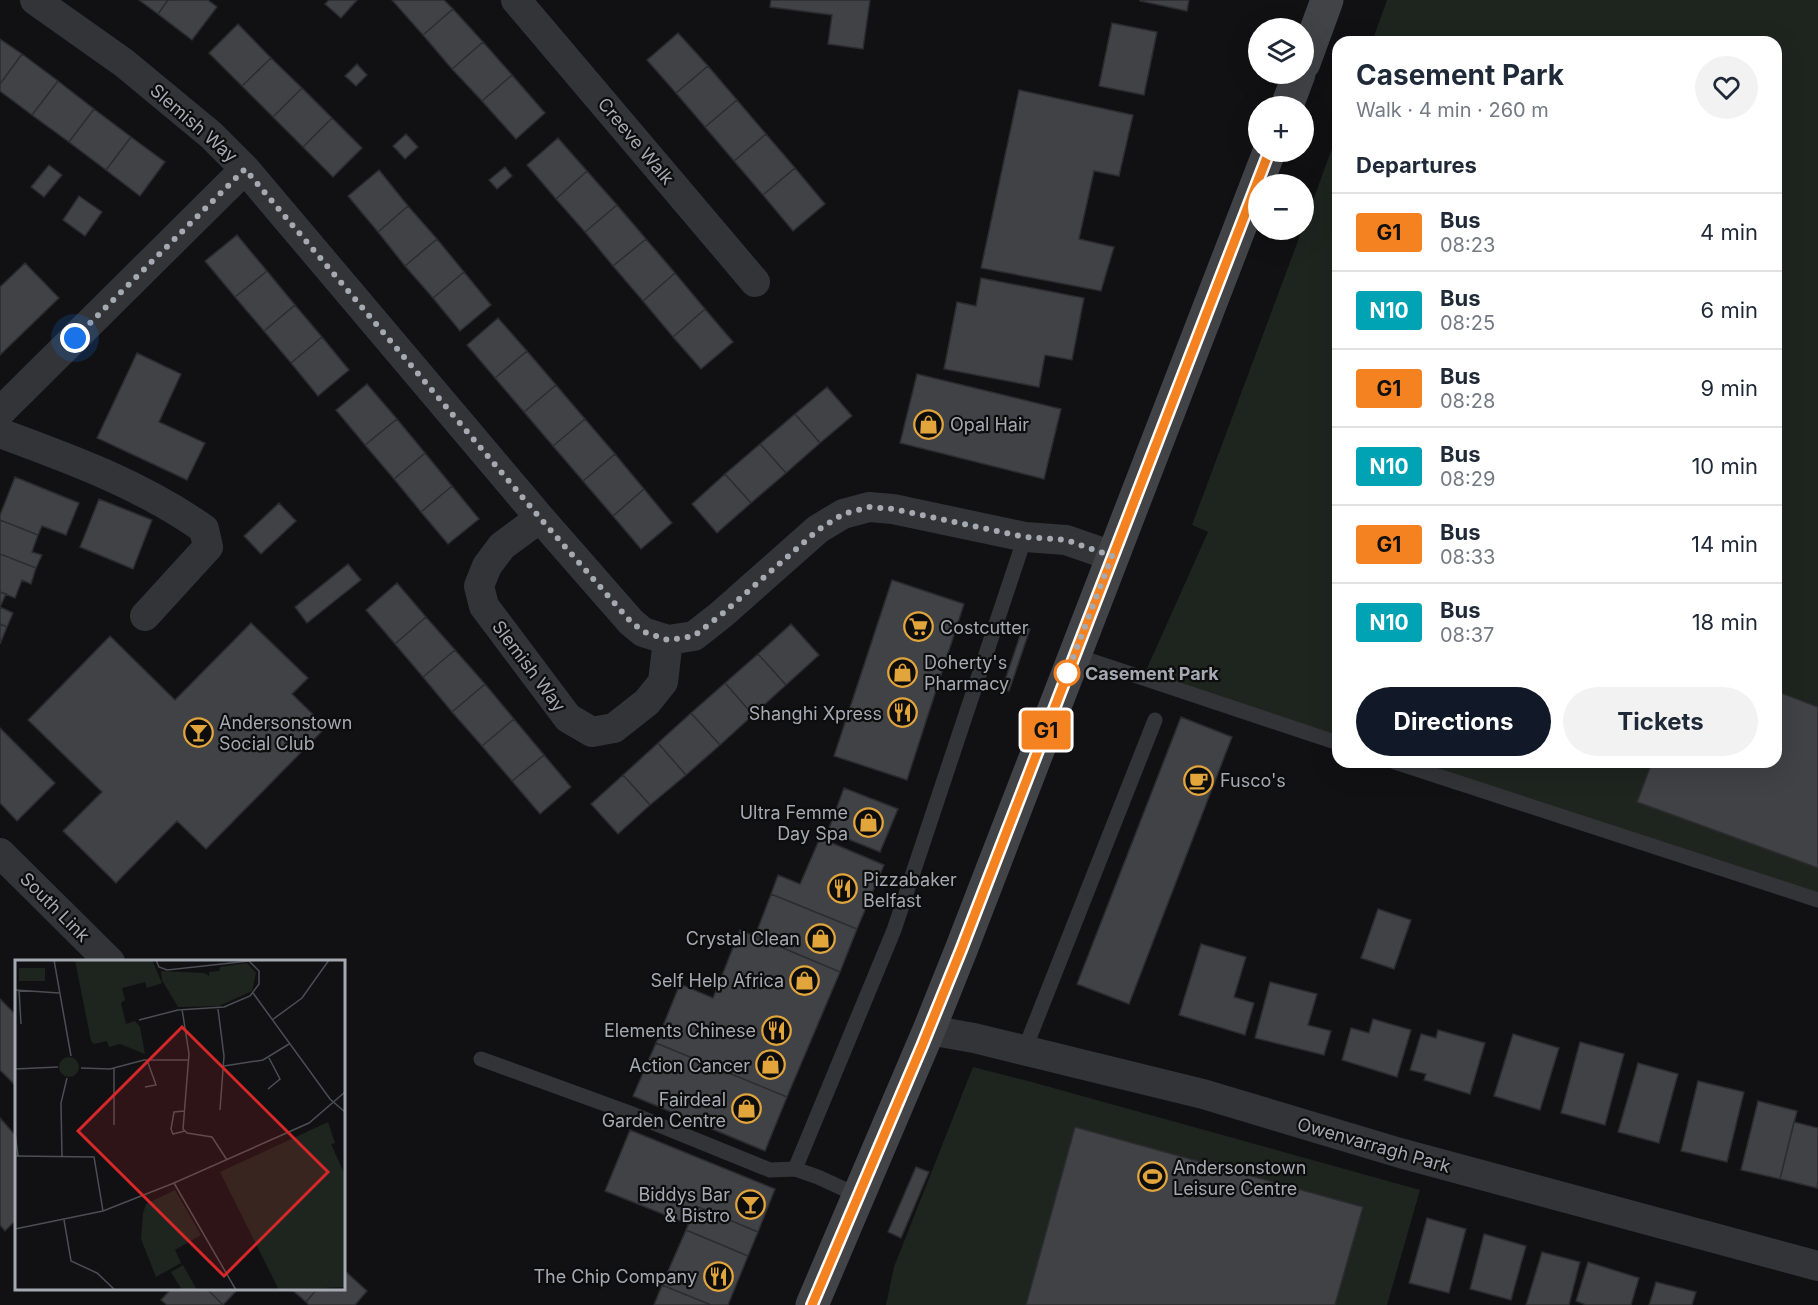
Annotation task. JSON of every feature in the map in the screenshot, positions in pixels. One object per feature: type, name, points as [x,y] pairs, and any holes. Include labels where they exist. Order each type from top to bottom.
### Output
[{"type":"main road","points":[[1314,37],[1328,0]]},
{"type":"main road","points":[[812,1305],[929,1030],[1265,162]]},
{"type":"street","name":"Slemish Way","points":[[35,0],[124,63],[211,135],[245,169],[540,518],[631,622],[644,632],[668,640],[663,682],[647,702],[614,728],[592,732],[568,718],[484,606],[479,586],[487,566],[502,546],[540,518]]},
{"type":"street","name":"Creeve Walk","points":[[516,0],[755,282]]},
{"type":"street","points":[[0,412],[245,169]]},
{"type":"street","points":[[0,432],[115,478],[175,509],[204,529],[208,547],[145,616]]},
{"type":"street","points":[[668,640],[694,636],[818,530],[843,514],[869,507],[893,509],[1025,537],[1066,540],[1112,556]]},
{"type":"street","name":"South Link","points":[[0,853],[108,960]]},
{"type":"street","name":"Owenvarragh Park","points":[[929,1030],[974,1038],[1203,1094],[1400,1153],[1818,1266]]},
{"type":"lane","points":[[795,1169],[894,930],[1025,537]]},
{"type":"lane","points":[[1074,655],[1332,741]]},
{"type":"lane","points":[[1024,1051],[1155,720]]},
{"type":"lane","points":[[1413,768],[1818,900]]},
{"type":"lane","points":[[482,1059],[627,1112],[770,1170],[795,1169],[859,1196]]},
{"type":"shaded area","points":[[1387,0],[1818,0],[1818,901],[1421,768],[1782,768],[1782,36],[1374,36]]},
{"type":"shaded area","name":"Casement Park","points":[[1332,148],[1332,738],[1144,675],[1208,532],[1192,525],[1298,240],[1314,240],[1314,198]]},
{"type":"shaded area","name":"Andersonstown Leisure Centre","points":[[973,1067],[1420,1190],[1387,1305],[886,1305],[894,1267]]},
{"type":"building","points":[[139,0],[168,0],[158,14]]},
{"type":"building","points":[[168,0],[208,0],[217,7],[192,40],[158,14]]},
{"type":"building","points":[[329,0],[357,0],[341,18],[325,4]]},
{"type":"building","points":[[392,0],[444,0],[453,9],[423,35]]},
{"type":"building","points":[[771,0],[870,0],[863,49],[828,44],[832,15],[770,7]]},
{"type":"building","points":[[1140,0],[1189,0],[1187,11]]},
{"type":"building","points":[[453,9],[483,42],[452,69],[423,35]]},
{"type":"building","points":[[1112,23],[1157,32],[1144,95],[1099,86]]},
{"type":"building","points":[[238,24],[271,58],[242,86],[209,53]]},
{"type":"building","points":[[678,33],[708,66],[676,93],[647,60]]},
{"type":"building","points":[[0,39],[22,54],[0,84]]},
{"type":"building","points":[[483,42],[512,75],[482,101],[452,69]]},
{"type":"building","points":[[22,54],[58,81],[32,115],[0,91],[0,84]]},
{"type":"building","points":[[271,58],[302,88],[273,117],[242,86]]},
{"type":"building","points":[[357,64],[367,75],[356,86],[345,76]]},
{"type":"building","points":[[708,66],[737,100],[705,127],[676,93]]},
{"type":"building","points":[[512,75],[545,113],[516,139],[482,101]]},
{"type":"building","points":[[58,81],[94,109],[69,142],[32,115]]},
{"type":"building","points":[[302,88],[332,118],[303,147],[273,117]]},
{"type":"building","points":[[1019,90],[1133,115],[1119,176],[1094,171],[1079,239],[1114,247],[1101,291],[981,268]]},
{"type":"building","points":[[737,100],[766,134],[734,161],[705,127]]},
{"type":"building","points":[[94,109],[131,137],[106,170],[69,142]]},
{"type":"building","points":[[332,118],[362,148],[333,177],[303,147]]},
{"type":"building","points":[[406,134],[418,147],[405,159],[393,146]]},
{"type":"building","points":[[766,134],[795,168],[763,195],[734,161]]},
{"type":"building","points":[[131,137],[165,162],[140,196],[106,170]]},
{"type":"building","points":[[558,138],[587,171],[556,199],[527,165]]},
{"type":"building","points":[[49,165],[62,175],[44,197],[31,187]]},
{"type":"building","points":[[505,167],[512,176],[497,189],[489,180]]},
{"type":"building","points":[[795,168],[825,204],[793,231],[763,195]]},
{"type":"building","points":[[379,170],[408,206],[378,232],[348,196]]},
{"type":"building","points":[[587,171],[617,205],[585,232],[556,199]]},
{"type":"building","points":[[79,196],[102,212],[85,236],[63,220]]},
{"type":"building","points":[[617,205],[646,239],[613,266],[585,232]]},
{"type":"building","points":[[408,206],[437,239],[405,266],[378,232]]},
{"type":"building","points":[[237,235],[267,271],[235,297],[205,261]]},
{"type":"building","points":[[437,239],[464,272],[433,298],[405,266]]},
{"type":"building","points":[[646,239],[675,273],[643,301],[613,266]]},
{"type":"building","points":[[25,263],[59,298],[0,355],[0,287]]},
{"type":"building","points":[[267,271],[295,305],[264,331],[235,297]]},
{"type":"building","points":[[464,272],[491,305],[460,331],[433,298]]},
{"type":"building","points":[[675,273],[705,309],[673,337],[643,301]]},
{"type":"building","points":[[981,278],[1084,298],[1072,360],[1045,355],[1039,387],[944,369],[957,302],[976,306]]},
{"type":"building","points":[[295,305],[322,337],[291,363],[264,331]]},
{"type":"building","points":[[705,309],[733,342],[701,369],[673,337]]},
{"type":"building","points":[[498,318],[527,351],[495,378],[467,345]]},
{"type":"building","points":[[322,337],[349,370],[318,396],[291,363]]},
{"type":"building","points":[[527,351],[556,385],[524,412],[495,378]]},
{"type":"building","points":[[137,353],[181,374],[159,422],[205,443],[187,480],[97,438]]},
{"type":"building","points":[[917,374],[1061,409],[1044,479],[900,443]]},
{"type":"building","points":[[367,384],[397,419],[365,445],[336,410]]},
{"type":"building","points":[[556,385],[585,419],[553,446],[524,412]]},
{"type":"building","points":[[827,387],[852,416],[820,443],[795,414]]},
{"type":"building","points":[[795,414],[820,443],[786,473],[760,444]]},
{"type":"building","points":[[397,419],[425,453],[394,479],[365,445]]},
{"type":"building","points":[[585,419],[615,454],[583,481],[553,446]]},
{"type":"building","points":[[760,444],[786,473],[751,503],[725,474]]},
{"type":"building","points":[[425,453],[452,486],[421,512],[394,479]]},
{"type":"building","points":[[615,454],[644,489],[613,516],[583,481]]},
{"type":"building","points":[[725,474],[751,503],[717,533],[692,504]]},
{"type":"building","points":[[15,477],[79,503],[66,535],[42,526],[38,535],[0,520]]},
{"type":"building","points":[[452,486],[479,519],[448,544],[421,512]]},
{"type":"building","points":[[644,489],[672,523],[641,549],[613,516]]},
{"type":"building","points":[[99,499],[152,520],[133,569],[80,547]]},
{"type":"building","points":[[279,503],[296,521],[261,554],[244,536]]},
{"type":"building","points":[[0,520],[38,535],[32,552],[42,555],[36,568],[0,554]]},
{"type":"building","points":[[0,554],[36,568],[31,584],[22,580],[15,598],[0,592]]},
{"type":"building","points":[[348,564],[361,580],[307,623],[295,607]]},
{"type":"building","points":[[892,580],[964,604],[907,780],[834,756]]},
{"type":"building","points":[[397,583],[426,617],[395,644],[366,610]]},
{"type":"building","points":[[0,592],[6,594],[0,607]]},
{"type":"building","points":[[0,607],[13,613],[7,627],[0,624]]},
{"type":"building","points":[[426,617],[455,650],[423,677],[395,644]]},
{"type":"building","points":[[251,623],[308,678],[292,694],[326,727],[206,849],[177,821],[116,883],[63,831],[102,792],[28,720],[110,636],[175,700]]},
{"type":"building","points":[[0,624],[7,627],[0,644]]},
{"type":"building","points":[[791,624],[819,655],[786,685],[758,654]]},
{"type":"building","points":[[1023,627],[1030,629],[1009,691],[1002,689]]},
{"type":"building","points":[[455,650],[485,684],[452,712],[423,677]]},
{"type":"building","points":[[758,654],[786,685],[753,715],[725,683]]},
{"type":"building","points":[[725,683],[753,715],[720,745],[691,713]]},
{"type":"building","points":[[485,684],[514,719],[482,746],[452,712]]},
{"type":"building","points":[[1782,693],[1818,707],[1818,868],[1637,802],[1650,768],[1782,768]]},
{"type":"building","points":[[691,713],[720,745],[686,775],[658,743]]},
{"type":"building","points":[[1181,717],[1232,737],[1129,1004],[1077,984]]},
{"type":"building","points":[[514,719],[544,755],[512,781],[482,746]]},
{"type":"building","points":[[0,728],[55,783],[17,821],[0,803]]},
{"type":"building","points":[[658,743],[686,775],[650,805],[623,775]]},
{"type":"building","points":[[544,755],[571,787],[540,814],[512,781]]},
{"type":"building","points":[[623,775],[650,805],[618,834],[591,804]]},
{"type":"building","points":[[844,788],[898,809],[880,852],[828,831]]},
{"type":"building","points":[[820,838],[884,865],[857,929],[771,894],[778,875],[800,884]]},
{"type":"building","points":[[771,894],[857,929],[840,972],[755,936]]},
{"type":"building","points":[[1378,909],[1411,920],[1394,969],[1361,958]]},
{"type":"building","points":[[740,930],[840,972],[787,1097],[656,1043],[680,984],[713,998]]},
{"type":"building","points":[[1201,944],[1246,957],[1234,997],[1254,1003],[1245,1035],[1179,1015]]},
{"type":"building","points":[[1270,982],[1317,994],[1308,1025],[1331,1031],[1324,1055],[1255,1038]]},
{"type":"building","points":[[0,999],[15,1014],[15,1085],[0,1070]]},
{"type":"building","points":[[1373,1019],[1411,1030],[1397,1077],[1342,1060],[1351,1028],[1369,1033]]},
{"type":"building","points":[[1438,1030],[1485,1043],[1470,1094],[1424,1080],[1426,1074],[1410,1070],[1421,1034],[1436,1038]]},
{"type":"building","points":[[1513,1034],[1559,1048],[1540,1110],[1494,1096]]},
{"type":"building","points":[[1580,1042],[1624,1054],[1605,1125],[1561,1113]]},
{"type":"building","points":[[656,1043],[787,1097],[765,1151],[633,1096]]},
{"type":"building","points":[[1638,1063],[1678,1074],[1659,1143],[1618,1132]]},
{"type":"building","points":[[1698,1081],[1744,1092],[1727,1162],[1681,1151]]},
{"type":"building","points":[[1758,1101],[1797,1111],[1780,1179],[1741,1170]]},
{"type":"building","points":[[0,1118],[15,1135],[15,1221],[5,1231],[0,1225]]},
{"type":"building","points":[[1794,1122],[1818,1128],[1817,1188],[1780,1179]]},
{"type":"building","points":[[1075,1127],[1363,1207],[1335,1305],[1026,1305]]},
{"type":"building","points":[[630,1130],[775,1189],[758,1232],[696,1206],[688,1224],[605,1191]]},
{"type":"building","points":[[916,1167],[929,1172],[901,1238],[888,1232]]},
{"type":"building","points":[[696,1206],[758,1232],[748,1256],[686,1230]]},
{"type":"building","points":[[1427,1218],[1466,1229],[1449,1293],[1409,1283]]},
{"type":"building","points":[[686,1230],[748,1256],[728,1305],[711,1305],[662,1285]]},
{"type":"building","points":[[1484,1234],[1526,1246],[1511,1300],[1470,1289]]},
{"type":"building","points":[[1542,1252],[1580,1262],[1569,1305],[1526,1305]]},
{"type":"building","points":[[1588,1262],[1639,1278],[1631,1305],[1586,1305],[1576,1301]]},
{"type":"building","points":[[345,1271],[367,1291],[355,1305],[309,1305],[306,1302],[316,1290],[345,1290]]},
{"type":"building","points":[[1656,1282],[1696,1292],[1692,1305],[1649,1305]]},
{"type":"building","points":[[662,1285],[711,1305],[654,1305]]},
{"type":"building","points":[[170,1290],[208,1290],[223,1305],[167,1305],[161,1300]]},
{"type":"building","points":[[208,1290],[237,1290],[223,1305]]},
{"type":"building","points":[[292,1290],[316,1290],[306,1302]]},
{"type":"bus line","name":"G1","points":[[812,1305],[961,950],[1265,162]]},
{"type":"place","name":"Opal Hair","points":[[929,424]]},
{"type":"place","name":"Costcutter","points":[[919,627]]},
{"type":"place","name":"Doherty's Pharmacy","points":[[903,672]]},
{"type":"place","name":"Casement Park","points":[[1067,673]]},
{"type":"place","name":"Shanghi Xpress","points":[[903,713]]},
{"type":"place","name":"Andersonstown Social Club","points":[[198,732]]},
{"type":"place","name":"Fusco's","points":[[1199,780]]},
{"type":"place","name":"Ultra Femme Day Spa","points":[[869,822]]},
{"type":"place","name":"Pizzabaker Belfast","points":[[842,889]]},
{"type":"place","name":"Crystal Clean","points":[[821,938]]},
{"type":"place","name":"Self Help Africa","points":[[805,980]]},
{"type":"place","name":"Elements Chinese","points":[[777,1030]]},
{"type":"place","name":"Action Cancer","points":[[771,1065]]},
{"type":"place","name":"Fairdeal Garden Centre","points":[[747,1109]]},
{"type":"place","name":"Andersonstown Leisure Centre","points":[[1152,1177]]},
{"type":"place","name":"Biddys Bar & Bistro","points":[[751,1204]]},
{"type":"place","name":"The Chip Company","points":[[718,1276]]},
{"type":"route","points":[[75,338],[245,169],[540,518],[631,622],[644,632],[668,640],[694,636],[818,530],[843,514],[869,507],[893,509],[1025,537],[1066,540],[1112,556],[1066,676],[1067,673]]}]
